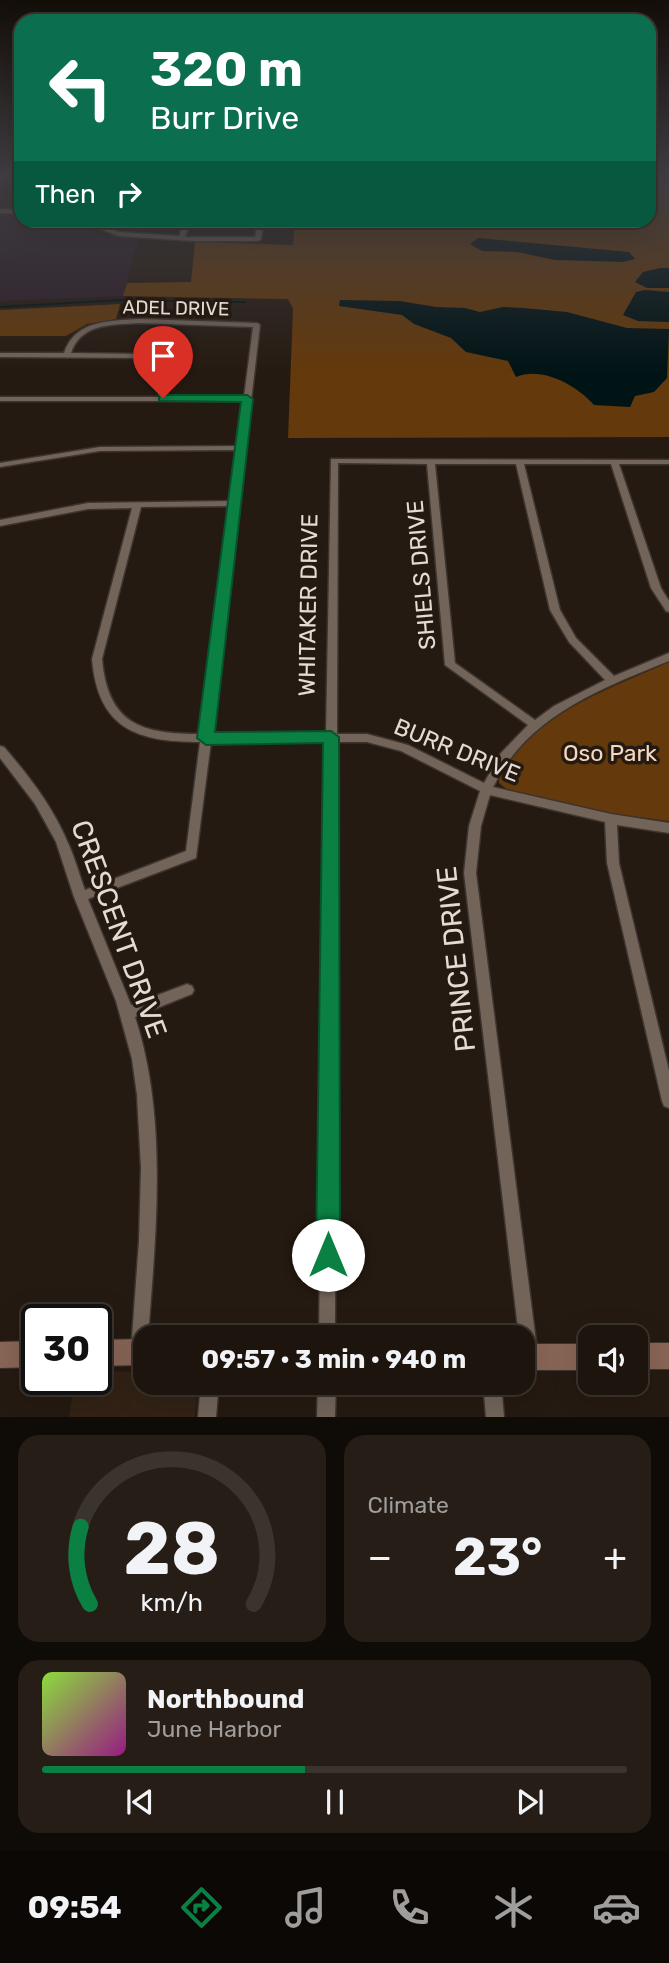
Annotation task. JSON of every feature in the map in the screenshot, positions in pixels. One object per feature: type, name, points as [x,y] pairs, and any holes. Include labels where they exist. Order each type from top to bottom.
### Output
[{"type":"main road","points":[[112,1353],[133,1352]]},
{"type":"main road","points":[[0,1355],[21,1354]]},
{"type":"main road","points":[[648,1356],[669,1356]]},
{"type":"main road","points":[[535,1357],[578,1357]]},
{"type":"street","name":"ADEL DRIVE","points":[[67,354],[71,340],[81,332],[105,323],[257,326],[247,399]]},
{"type":"street","points":[[0,355],[130,355],[153,360],[166,373],[163,398]]},
{"type":"street","points":[[0,399],[247,399],[192,854],[80,897]]},
{"type":"street","points":[[0,465],[100,449],[242,448]]},
{"type":"street","name":"WHITAKER DRIVE","points":[[327,1325],[334,461],[669,462]]},
{"type":"street","name":"SHIELS DRIVE","points":[[431,462],[450,665],[535,724]]},
{"type":"street","points":[[614,462],[656,588],[669,608]]},
{"type":"street","points":[[520,463],[555,610],[564,631],[575,646],[612,680]]},
{"type":"street","points":[[0,523],[88,506],[234,503]]},
{"type":"street","name":"BURR DRIVE","points":[[137,506],[97,659],[97,681],[108,707],[128,724],[154,735],[206,738],[331,737],[386,741],[486,789],[611,819],[669,828]]},
{"type":"street","name":"PRINCE DRIVE","points":[[523,1325],[470,873],[471,843],[477,814],[486,789],[507,753],[535,724],[567,702],[669,657]]},
{"type":"street","name":"CRESCENT DRIVE","points":[[0,750],[36,796],[59,834],[80,897],[127,1013],[138,1057],[148,1134],[149,1216],[143,1325]]},
{"type":"street","points":[[611,819],[613,863],[669,1101]]},
{"type":"street","points":[[127,1013],[187,990]]},
{"type":"street","points":[[207,1417],[208,1395]]},
{"type":"street","points":[[326,1417],[327,1395]]},
{"type":"street","points":[[493,1395],[495,1417]]},
{"type":"shaded area","points":[[0,242],[138,242],[123,296],[0,301]]},
{"type":"shaded area","points":[[523,242],[629,252],[635,259],[623,262],[555,260],[517,252],[482,251],[470,244]]},
{"type":"shaded area","points":[[669,268],[669,288],[647,288],[635,282],[643,272]]},
{"type":"shaded area","points":[[636,292],[669,292],[669,322],[638,321],[623,315]]},
{"type":"shaded area","points":[[340,300],[400,301],[480,312],[503,307],[523,308],[567,312],[627,328],[669,329],[667,378],[654,392],[635,396],[630,407],[594,405],[559,380],[537,374],[516,377],[508,361],[466,352],[451,338],[414,324],[402,315],[339,306]]},
{"type":"shaded area","points":[[112,1371],[133,1372],[133,1395],[197,1395],[195,1417],[69,1417],[72,1395],[112,1395]]},
{"type":"green space","points":[[195,242],[293,245],[293,242],[669,242],[669,437],[288,438],[293,309],[288,299],[123,296],[127,283],[191,282]]},
{"type":"green space","points":[[120,304],[116,319],[87,324],[66,336],[0,336],[0,310]]},
{"type":"green space","name":"Oso Park","points":[[669,662],[669,821],[606,813],[529,798],[499,783],[501,773],[511,759],[526,741],[544,726],[583,701]]},
{"type":"waterway","points":[[0,307],[120,300],[245,302]]},
{"type":"route","points":[[163,398],[247,399],[206,738],[331,737],[328,1255]]}]
